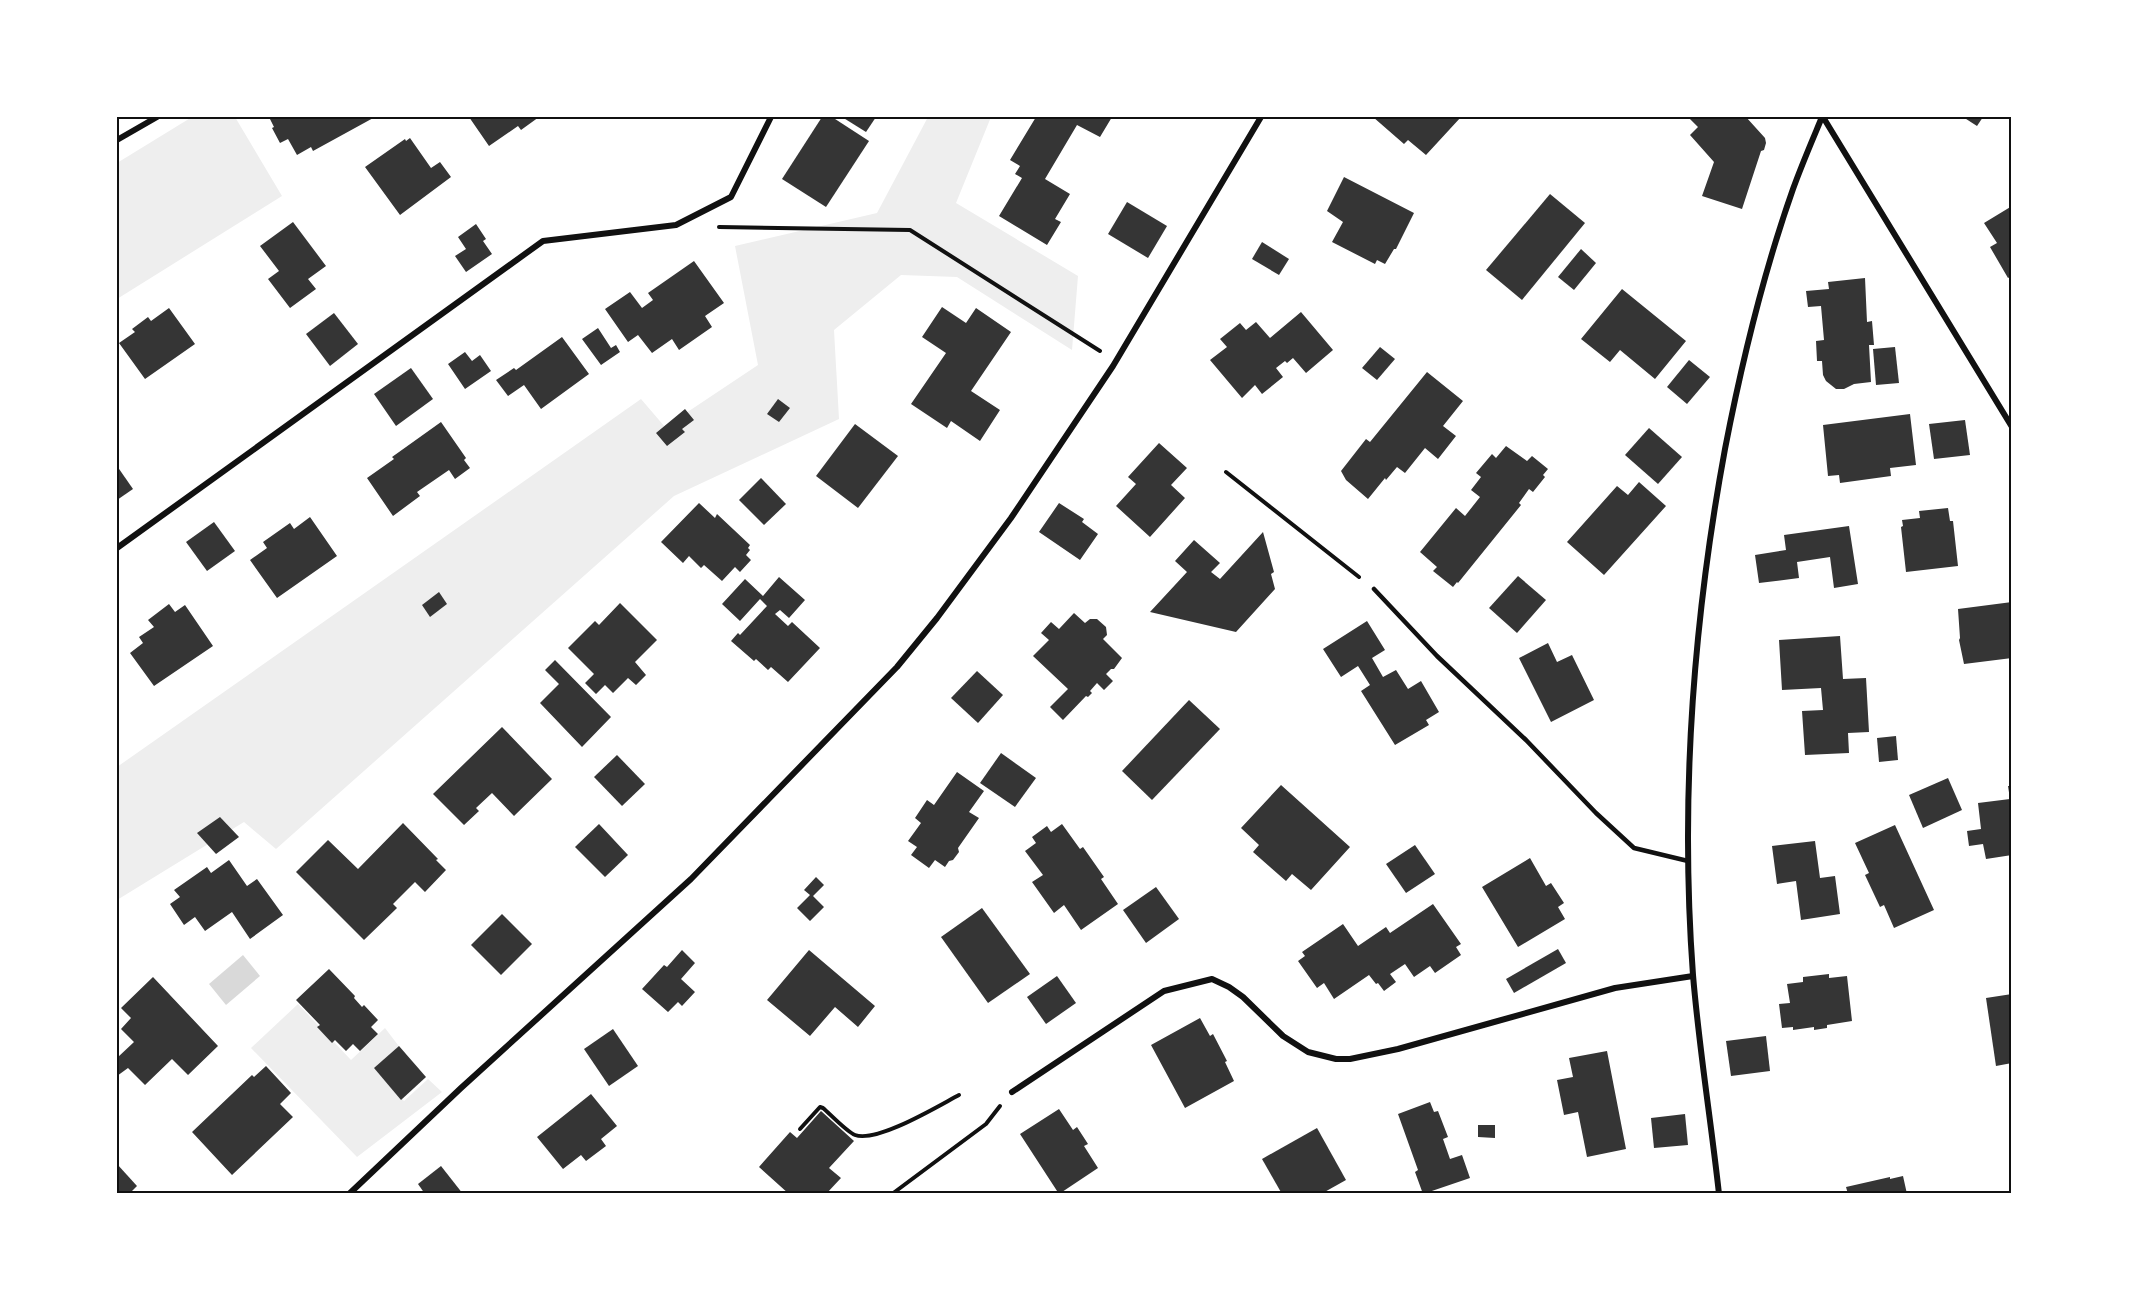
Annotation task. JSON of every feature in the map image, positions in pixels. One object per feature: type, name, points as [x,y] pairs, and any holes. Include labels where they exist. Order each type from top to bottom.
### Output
[{"type":"street","points":[[117,140],[158,117]]},
{"type":"street","points":[[117,548],[543,241],[676,225],[731,198],[771,117]]},
{"type":"street","points":[[349,1194],[461,1088],[691,879],[897,667],[938,618],[1011,518],[1113,366],[1261,117]]},
{"type":"street","points":[[1822,117],[2012,427]]},
{"type":"street","points":[[1719,1194],[1693,976],[1688,861],[1690,736],[1697,640],[1710,529],[1744,355],[1793,187],[1822,117]]},
{"type":"street","points":[[1012,1092],[1164,991],[1212,979],[1243,997],[1283,1036],[1308,1052],[1336,1059],[1350,1059],[1398,1049],[1615,988],[1693,976]]},
{"type":"lane","points":[[1374,589],[1437,656],[1526,740],[1596,813],[1634,848],[1688,861]]},
{"type":"path","points":[[713,227],[910,230],[1105,354]]},
{"type":"path","points":[[1226,472],[1374,589]]},
{"type":"path","points":[[892,1194],[986,1124],[1012,1092]]},
{"type":"path","points":[[800,1129],[820,1107],[854,1135],[884,1133],[959,1095]]},
{"type":"shaded area","points":[[192,117],[235,117],[282,196],[117,299],[117,163]]},
{"type":"shaded area","points":[[928,117],[991,117],[956,203],[1078,276],[1072,350],[957,277],[901,275],[834,330],[839,419],[674,496],[276,849],[244,822],[117,900],[117,767],[641,399],[665,427],[758,365],[735,246],[877,213]]},
{"type":"shaded area","points":[[243,955],[260,976],[226,1005],[209,984]]},
{"type":"shaded area","points":[[298,1004],[351,1060],[385,1028],[401,1049],[377,1071],[404,1101],[428,1079],[442,1092],[357,1157],[251,1048]]},
{"type":"building","points":[[269,117],[375,117],[313,151],[311,147],[297,155],[288,139],[280,143]]},
{"type":"building","points":[[469,117],[539,117],[521,130],[518,126],[489,146]]},
{"type":"building","points":[[822,117],[832,117],[869,141],[826,207],[782,179]]},
{"type":"building","points":[[842,117],[876,117],[866,132]]},
{"type":"building","points":[[1036,117],[1112,117],[1100,137],[1077,125],[1045,179],[1070,194],[1055,219],[1061,222],[1047,245],[999,216],[1022,178],[1015,174],[1020,166],[1010,160]]},
{"type":"building","points":[[1373,117],[1461,117],[1426,155],[1408,140],[1404,144]]},
{"type":"building","points":[[1688,117],[1746,117],[1765,138],[1764,150],[1761,151],[1742,209],[1702,196],[1714,162],[1690,135],[1698,127]]},
{"type":"building","points":[[1963,117],[1983,117],[1977,126]]},
{"type":"building","points":[[410,138],[431,168],[440,162],[451,177],[400,215],[365,167],[405,139],[406,141]]},
{"type":"building","points":[[1344,177],[1414,213],[1396,249],[1385,264],[1377,260],[1375,264],[1332,242],[1343,222],[1327,211]]},
{"type":"building","points":[[1550,194],[1585,223],[1522,300],[1486,270]]},
{"type":"building","points":[[1127,202],[1167,226],[1148,258],[1108,234]]},
{"type":"building","points":[[2012,206],[2012,276],[2008,278],[1990,247],[1997,243],[1984,223]]},
{"type":"building","points":[[293,222],[326,266],[308,279],[316,289],[290,308],[268,279],[279,271],[260,246]]},
{"type":"building","points":[[476,224],[486,239],[483,241],[492,254],[466,272],[455,256],[466,249],[458,237]]},
{"type":"building","points":[[1262,242],[1289,259],[1279,275],[1252,259]]},
{"type":"building","points":[[1581,249],[1596,263],[1574,290],[1558,277]]},
{"type":"building","points":[[694,261],[724,303],[705,316],[712,327],[679,350],[672,339],[652,353],[638,335],[628,342],[605,309],[630,292],[642,308],[653,300],[648,293]]},
{"type":"building","points":[[1865,278],[1867,322],[1872,321],[1874,345],[1869,345],[1871,382],[1836,389],[1826,381],[1823,375],[1822,361],[1817,361],[1816,341],[1824,340],[1821,306],[1808,307],[1806,291],[1829,289],[1828,282]]},
{"type":"building","points":[[1622,289],[1686,341],[1655,379],[1620,350],[1610,362],[1581,339]]},
{"type":"building","points":[[942,307],[966,323],[976,308],[1011,332],[971,391],[1000,410],[980,441],[951,421],[947,428],[911,404],[946,353],[922,337]]},
{"type":"building","points":[[169,308],[195,344],[145,379],[119,343],[135,332],[132,329],[148,317],[151,321]]},
{"type":"building","points":[[1301,312],[1333,350],[1306,373],[1293,358],[1287,363],[1285,361],[1276,368],[1283,377],[1262,394],[1255,385],[1242,398],[1210,360],[1227,347],[1220,339],[1240,323],[1246,330],[1256,322],[1270,338]]},
{"type":"building","points":[[334,313],[358,344],[330,366],[306,334]]},
{"type":"building","points":[[598,328],[611,348],[616,345],[620,352],[601,365],[582,339]]},
{"type":"building","points":[[562,337],[589,374],[541,409],[524,385],[508,396],[496,380],[514,368],[516,370]]},
{"type":"building","points":[[1380,347],[1395,359],[1377,380],[1362,368]]},
{"type":"building","points":[[1895,347],[1899,383],[1876,385],[1873,349]]},
{"type":"building","points":[[465,352],[472,361],[480,355],[491,371],[465,389],[448,364]]},
{"type":"building","points":[[1689,360],[1710,377],[1687,404],[1667,387]]},
{"type":"building","points":[[411,368],[433,399],[396,426],[374,394]]},
{"type":"building","points":[[1427,372],[1463,401],[1443,426],[1456,436],[1438,459],[1425,448],[1405,473],[1397,467],[1368,499],[1346,480],[1341,471],[1366,439],[1370,442]]},
{"type":"building","points":[[778,399],[790,408],[779,422],[767,414]]},
{"type":"building","points":[[685,409],[694,420],[682,429],[685,432],[667,446],[656,433]]},
{"type":"building","points":[[1910,414],[1916,465],[1890,468],[1891,476],[1840,483],[1839,475],[1828,476],[1823,425]]},
{"type":"building","points":[[1965,420],[1970,455],[1934,459],[1929,424]]},
{"type":"building","points":[[441,422],[466,458],[464,460],[470,468],[455,479],[449,470],[417,492],[420,496],[393,516],[367,478]]},
{"type":"building","points":[[855,424],[898,456],[858,508],[816,476]]},
{"type":"building","points":[[1649,428],[1682,457],[1658,484],[1625,455]]},
{"type":"building","points":[[1159,443],[1187,468],[1171,485],[1185,498],[1150,537],[1116,506],[1136,484],[1128,477]]},
{"type":"building","points":[[1506,446],[1527,461],[1532,456],[1548,469],[1543,475],[1545,477],[1533,492],[1529,489],[1519,503],[1521,505],[1453,587],[1433,571],[1437,567],[1420,552],[1456,508],[1465,516],[1480,497],[1471,490],[1481,477],[1476,473],[1492,454],[1496,458]]},
{"type":"building","points":[[117,466],[133,489],[117,500]]},
{"type":"building","points":[[761,478],[786,504],[764,525],[739,500]]},
{"type":"building","points":[[1639,482],[1666,506],[1604,575],[1567,542],[1617,486],[1628,495]]},
{"type":"building","points":[[699,503],[715,518],[717,514],[750,545],[748,548],[750,550],[746,555],[751,560],[740,572],[735,567],[722,581],[704,565],[701,568],[689,556],[683,563],[661,542]]},
{"type":"building","points":[[1059,503],[1084,519],[1082,522],[1098,534],[1080,560],[1039,532]]},
{"type":"building","points":[[1948,508],[1950,521],[1953,521],[1958,566],[1906,572],[1902,520],[1920,518],[1919,511]]},
{"type":"building","points":[[310,517],[337,556],[277,598],[250,560],[267,548],[263,542],[290,523],[294,529]]},
{"type":"building","points":[[214,522],[235,551],[207,571],[186,542]]},
{"type":"building","points":[[1849,526],[1858,584],[1834,588],[1830,557],[1797,562],[1799,578],[1759,583],[1755,555],[1786,550],[1784,535]]},
{"type":"building","points":[[1263,532],[1274,572],[1271,574],[1275,589],[1236,632],[1150,612],[1187,572],[1175,561],[1194,540],[1220,563],[1211,572],[1220,579]]},
{"type":"building","points":[[1518,576],[1546,600],[1517,633],[1489,608]]},
{"type":"building","points":[[779,577],[805,600],[789,618],[780,610],[775,614],[788,626],[792,622],[820,648],[788,682],[771,667],[768,670],[756,659],[754,661],[731,641],[738,633],[740,635],[767,606],[760,599],[740,621],[722,604],[745,579],[763,596]]},
{"type":"building","points":[[439,592],[447,604],[430,617],[422,605]]},
{"type":"building","points":[[2012,602],[2012,658],[1964,664],[1959,640],[1958,609]]},
{"type":"building","points":[[620,603],[657,640],[635,662],[646,675],[636,685],[628,678],[613,693],[605,685],[596,694],[585,683],[594,674],[568,648],[595,621],[599,625]]},
{"type":"building","points":[[169,604],[175,612],[185,605],[213,646],[154,686],[130,653],[143,643],[139,637],[154,627],[148,620]]},
{"type":"building","points":[[1074,613],[1085,623],[1090,619],[1097,619],[1106,627],[1107,635],[1103,639],[1122,658],[1114,669],[1106,674],[1113,681],[1104,690],[1097,683],[1090,691],[1092,693],[1086,696],[1063,720],[1050,707],[1068,689],[1033,656],[1049,640],[1041,633],[1051,622],[1059,629]]},
{"type":"building","points":[[1367,621],[1385,650],[1372,658],[1383,677],[1396,670],[1408,689],[1421,681],[1439,712],[1426,720],[1429,725],[1395,745],[1361,691],[1370,685],[1358,666],[1341,677],[1323,649]]},
{"type":"building","points":[[1840,636],[1843,679],[1866,678],[1869,732],[1848,733],[1849,753],[1805,755],[1802,711],[1823,710],[1821,688],[1782,690],[1779,640]]},
{"type":"building","points":[[1548,643],[1557,662],[1572,655],[1594,700],[1551,722],[1519,658]]},
{"type":"building","points":[[555,660],[611,717],[582,747],[540,703],[559,684],[545,670]]},
{"type":"building","points":[[977,671],[1003,695],[978,723],[951,698]]},
{"type":"building","points":[[1189,700],[1220,729],[1152,800],[1122,771]]},
{"type":"building","points":[[502,727],[552,779],[514,816],[492,793],[476,808],[479,811],[464,825],[433,794]]},
{"type":"building","points":[[1896,736],[1898,760],[1879,762],[1877,738]]},
{"type":"building","points":[[1001,753],[1036,778],[1015,807],[980,783]]},
{"type":"building","points":[[617,755],[645,784],[622,806],[594,777]]},
{"type":"building","points":[[957,772],[984,791],[969,812],[979,818],[958,848],[959,852],[953,860],[949,861],[945,867],[935,860],[929,868],[911,855],[917,847],[908,841],[921,823],[915,818],[927,800],[934,805]]},
{"type":"building","points":[[1948,778],[1962,810],[1923,828],[1909,795]]},
{"type":"building","points":[[1281,785],[1350,847],[1311,890],[1292,874],[1286,881],[1253,852],[1259,845],[1241,828]]},
{"type":"building","points":[[2008,786],[2012,786],[2012,855],[1986,859],[1983,844],[1969,846],[1967,831],[1981,829],[1978,803],[2010,799]]},
{"type":"building","points":[[220,817],[239,837],[216,854],[197,833]]},
{"type":"building","points":[[403,823],[446,870],[425,892],[415,882],[393,904],[397,908],[364,940],[296,872],[328,840],[358,869]]},
{"type":"building","points":[[599,824],[628,855],[605,877],[575,847]]},
{"type":"building","points":[[1062,824],[1080,849],[1083,847],[1104,877],[1101,879],[1118,904],[1081,930],[1064,905],[1054,913],[1032,882],[1043,875],[1025,851],[1036,843],[1032,837],[1047,826],[1051,832]]},
{"type":"building","points":[[1895,825],[1934,910],[1894,928],[1884,905],[1880,907],[1865,875],[1869,873],[1855,843]]},
{"type":"building","points":[[1815,841],[1820,878],[1835,876],[1840,914],[1801,920],[1796,881],[1777,884],[1772,846]]},
{"type":"building","points":[[1415,845],[1435,874],[1406,893],[1386,864]]},
{"type":"building","points":[[1530,858],[1546,886],[1551,883],[1564,903],[1558,907],[1565,919],[1518,947],[1482,887]]},
{"type":"building","points":[[229,860],[247,886],[257,879],[283,915],[250,939],[232,912],[205,931],[195,917],[184,925],[170,904],[180,897],[174,890],[207,867],[211,873]]},
{"type":"building","points":[[816,877],[824,885],[813,896],[824,907],[810,921],[797,908],[810,895],[804,890]]},
{"type":"building","points":[[1156,887],[1179,919],[1146,943],[1123,910]]},
{"type":"building","points":[[1433,904],[1461,944],[1456,947],[1461,955],[1435,973],[1430,966],[1414,977],[1405,964],[1390,974],[1396,982],[1384,991],[1369,975],[1334,999],[1324,983],[1317,988],[1298,961],[1305,956],[1302,952],[1343,924],[1358,946],[1386,927],[1390,933]]},
{"type":"building","points":[[982,908],[1030,974],[988,1003],[941,937]]},
{"type":"building","points":[[502,914],[532,944],[501,975],[471,945]]},
{"type":"building","points":[[1558,949],[1566,963],[1514,993],[1506,979]]},
{"type":"building","points":[[682,950],[695,963],[681,979],[695,992],[682,1006],[678,1002],[668,1012],[642,989],[664,965],[667,967]]},
{"type":"building","points":[[809,950],[875,1006],[858,1027],[835,1007],[810,1036],[767,1000]]},
{"type":"building","points":[[329,969],[355,996],[354,998],[362,1007],[364,1005],[378,1020],[371,1027],[378,1034],[360,1051],[353,1044],[346,1051],[335,1040],[332,1043],[317,1027],[320,1025],[296,1000]]},
{"type":"building","points":[[1829,974],[1829,978],[1847,976],[1852,1021],[1827,1025],[1827,1028],[1814,1030],[1814,1027],[1793,1030],[1793,1027],[1782,1028],[1779,1004],[1790,1003],[1787,984],[1803,982],[1803,977]]},
{"type":"building","points":[[1057,976],[1076,1003],[1046,1024],[1027,997]]},
{"type":"building","points":[[153,977],[218,1046],[188,1075],[172,1059],[145,1085],[128,1068],[117,1076],[117,1058],[134,1042],[121,1029],[131,1018],[121,1008]]},
{"type":"building","points":[[2012,994],[2012,1063],[1996,1066],[1986,998]]},
{"type":"building","points":[[1200,1018],[1210,1036],[1213,1034],[1234,1081],[1185,1108],[1151,1045]]},
{"type":"building","points":[[613,1029],[638,1066],[609,1086],[584,1049]]},
{"type":"building","points":[[1766,1036],[1770,1071],[1731,1076],[1726,1041]]},
{"type":"building","points":[[399,1046],[426,1077],[401,1100],[374,1068]]},
{"type":"building","points":[[1607,1051],[1626,1149],[1587,1157],[1578,1112],[1564,1115],[1557,1080],[1573,1077],[1569,1058]]},
{"type":"building","points":[[266,1066],[291,1093],[280,1104],[293,1117],[232,1175],[192,1132],[252,1075],[254,1077]]},
{"type":"building","points":[[591,1094],[617,1126],[601,1139],[606,1146],[586,1161],[581,1155],[563,1169],[537,1137]]},
{"type":"building","points":[[1430,1102],[1434,1112],[1438,1111],[1448,1137],[1443,1139],[1450,1159],[1462,1155],[1470,1178],[1423,1194],[1415,1172],[1418,1170],[1398,1114]]},
{"type":"building","points":[[1059,1109],[1073,1130],[1077,1127],[1088,1144],[1084,1146],[1098,1168],[1059,1194],[1020,1134]]},
{"type":"building","points":[[821,1111],[854,1141],[829,1168],[841,1178],[826,1194],[789,1194],[759,1167],[790,1132],[797,1138]]},
{"type":"building","points":[[1685,1114],[1688,1145],[1654,1148],[1651,1118]]},
{"type":"building","points":[[1478,1125],[1495,1125],[1495,1138],[1478,1137]]},
{"type":"building","points":[[1317,1128],[1346,1180],[1321,1194],[1282,1194],[1262,1159]]},
{"type":"building","points":[[117,1164],[137,1186],[129,1194],[117,1194]]},
{"type":"building","points":[[441,1166],[463,1194],[425,1194],[418,1184]]},
{"type":"building","points":[[1903,1176],[1907,1194],[1848,1194],[1846,1187],[1890,1177],[1890,1179]]}]
